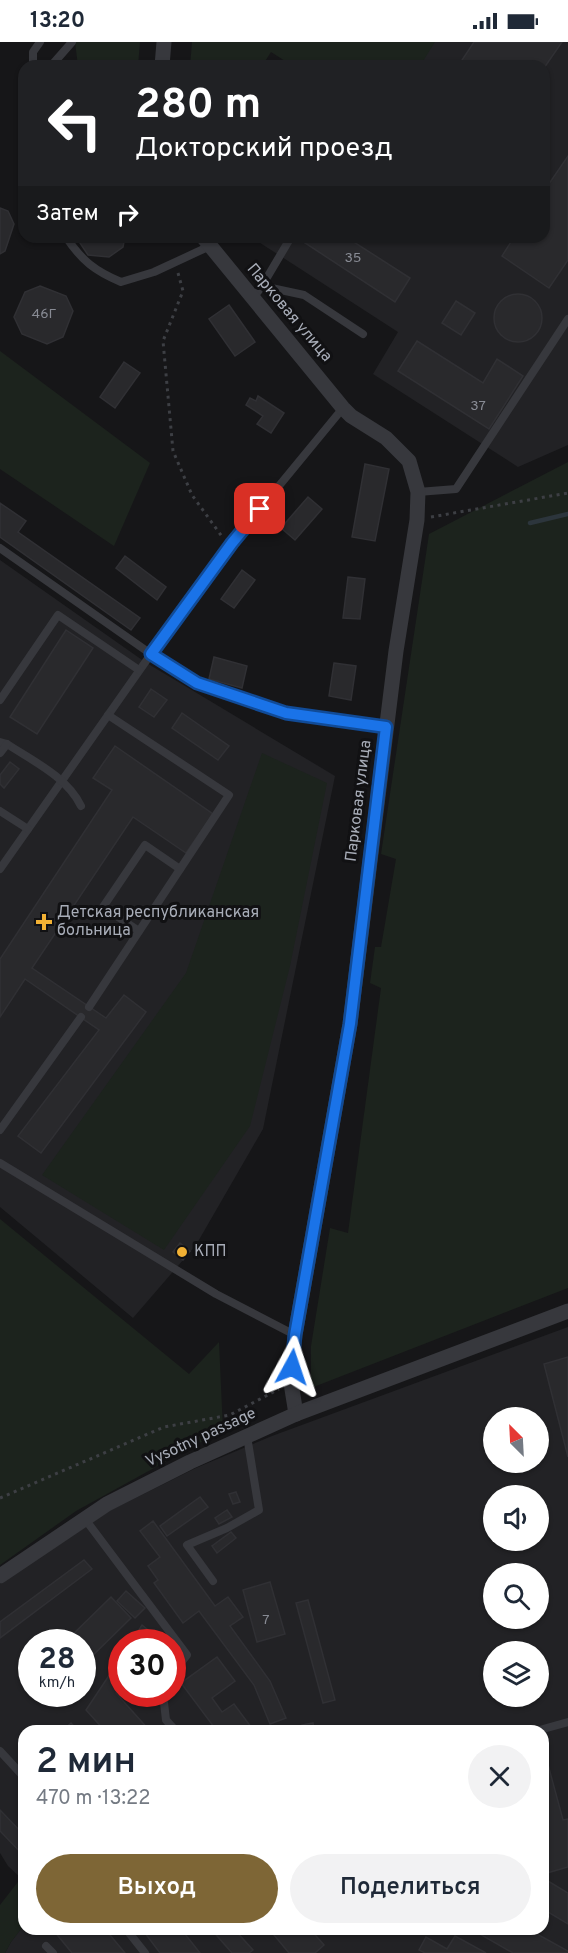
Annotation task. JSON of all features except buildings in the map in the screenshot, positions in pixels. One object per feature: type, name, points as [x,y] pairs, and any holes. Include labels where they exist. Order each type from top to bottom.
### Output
[{"type":"street","points":[[162,60],[164,42]]},
{"type":"street","name":"Парковая улица","points":[[207,243],[258,292],[343,408],[351,416],[386,438],[410,461],[418,492],[417,520],[396,651],[350,1024],[295,1335],[291,1383],[296,1414]]},
{"type":"street","name":"Vysotny passage","points":[[0,1576],[107,1504],[190,1462],[296,1414],[568,1311]]},
{"type":"lane","points":[[33,60],[33,52],[40,42]]},
{"type":"lane","points":[[56,60],[72,42]]},
{"type":"lane","points":[[70,243],[97,272],[121,282],[154,272],[204,243]]},
{"type":"lane","points":[[287,243],[258,292],[304,295],[363,334]]},
{"type":"lane","points":[[418,492],[456,489],[568,320]]},
{"type":"lane","points":[[0,869],[3,857],[28,829],[139,670],[229,547],[343,408]]},
{"type":"lane","points":[[0,548],[151,654],[197,683],[286,713],[386,727]]},
{"type":"lane","points":[[0,700],[58,615],[139,670]]},
{"type":"lane","points":[[89,1007],[229,795],[108,715]]},
{"type":"lane","points":[[0,753],[3,743],[62,780],[76,795],[81,806]]},
{"type":"lane","points":[[0,811],[28,829]]},
{"type":"lane","points":[[139,931],[103,907],[145,845],[180,869]]},
{"type":"lane","points":[[0,1130],[81,1017]]},
{"type":"lane","points":[[0,1163],[216,1294],[295,1335]]},
{"type":"lane","points":[[213,1581],[188,1545],[227,1528],[259,1510],[247,1436]]},
{"type":"lane","points":[[85,1518],[168,1629]]},
{"type":"lane","points":[[164,1707],[166,1720],[171,1725]]},
{"type":"lane","points":[[549,1727],[568,1722]]},
{"type":"lane","points":[[0,1751],[18,1771]]},
{"type":"lane","points":[[130,1935],[144,1953]]},
{"type":"lane","points":[[46,1946],[53,1953]]},
{"type":"path","points":[[175,262],[183,291],[163,341],[173,451],[192,495],[229,547]]},
{"type":"path","points":[[417,520],[568,493]]},
{"type":"path","points":[[0,1498],[164,1427],[231,1415],[291,1383]]},
{"type":"shaded area","points":[[75,42],[140,42],[138,60],[77,60]]},
{"type":"shaded area","points":[[192,42],[435,42],[424,60],[284,60],[271,52],[266,60],[190,60]]},
{"type":"shaded area","points":[[290,42],[568,42],[568,445],[518,467],[373,374],[398,332],[260,243],[550,243],[550,60],[320,60]]},
{"type":"shaded area","points":[[0,351],[150,463],[114,546],[0,469]]},
{"type":"shaded area","points":[[568,462],[568,1288],[311,1388],[311,1346],[330,1228],[348,1233],[381,988],[370,983],[375,947],[381,947],[396,859],[381,854],[429,534]]},
{"type":"shaded area","points":[[0,560],[145,662],[335,776],[263,1129],[196,1245],[133,1318],[0,1207]]},
{"type":"shaded area","points":[[262,753],[327,783],[290,966],[250,1126],[164,1250],[42,1175],[186,973]]},
{"type":"shaded area","points":[[0,1219],[189,1374],[219,1342],[223,1430],[76,1511],[0,1565]]},
{"type":"shaded area","points":[[568,1327],[568,1953],[5,1953],[18,1933],[18,1935],[549,1935],[549,1725],[18,1725],[18,1875],[8,1866],[0,1853],[0,1584],[111,1510],[196,1468],[272,1436]]},
{"type":"shaded area","points":[[18,1882],[18,1933],[5,1953],[0,1953],[0,1905]]},
{"type":"waterway","points":[[530,523],[568,514]]},
{"type":"place","name":"Детская республиканская больница","points":[[44,922]]},
{"type":"place","name":"КПП","points":[[182,1252]]},
{"type":"route","points":[[260,509],[232,543],[151,654],[197,683],[286,713],[386,727],[350,1024],[295,1335],[292,1367]]}]
